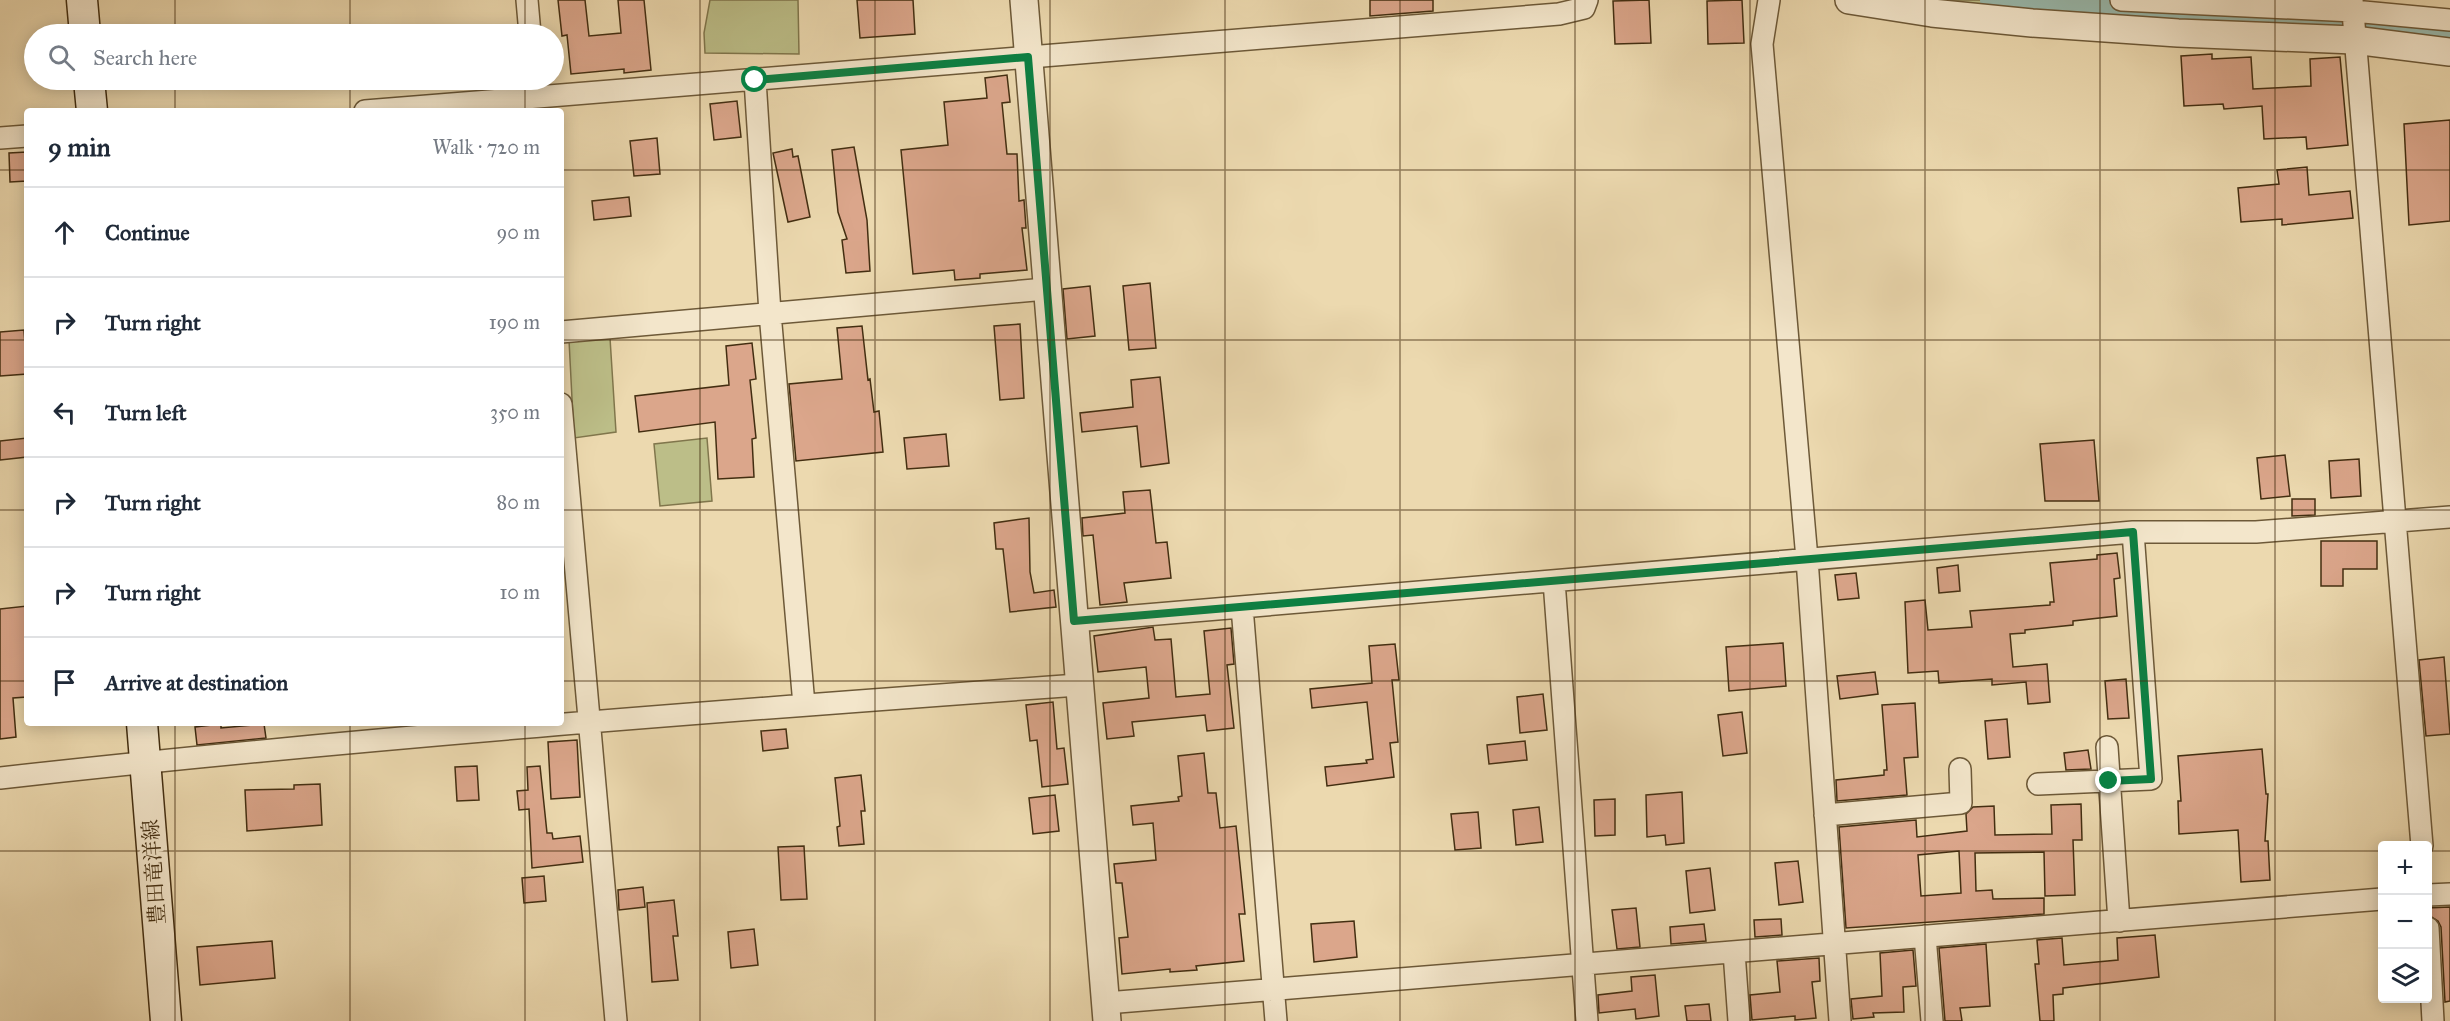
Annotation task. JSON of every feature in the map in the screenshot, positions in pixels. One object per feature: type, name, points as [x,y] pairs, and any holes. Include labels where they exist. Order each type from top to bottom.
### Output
[{"type":"main road","points":[[82,0],[84,24]]},
{"type":"main road","points":[[90,90],[92,108]]},
{"type":"main road","name":"豊田竜洋線","points":[[142,726],[166,1021]]},
{"type":"street","points":[[527,0],[529,24]]},
{"type":"street","points":[[1024,0],[1078,685],[1107,1012],[1274,990],[2378,899]]},
{"type":"street","points":[[399,108],[1567,13],[1584,8],[1587,0]]},
{"type":"street","points":[[1769,0],[1762,44],[1807,559],[1840,1021]]},
{"type":"street","points":[[1849,0],[1925,5],[2032,23],[2157,32],[2354,39],[2450,52]]},
{"type":"street","points":[[2121,0],[2352,8],[2450,20]]},
{"type":"street","points":[[2352,8],[2397,521],[2422,841]]},
{"type":"street","points":[[755,80],[770,313],[804,705]]},
{"type":"street","points":[[0,138],[24,136]]},
{"type":"street","points":[[564,332],[1046,289]]},
{"type":"street","points":[[564,437],[616,1021]]},
{"type":"street","points":[[1074,621],[2133,532],[2256,532],[2450,517]]},
{"type":"street","points":[[2038,784],[2151,779],[2133,532]]},
{"type":"street","points":[[1554,581],[1587,1021]]},
{"type":"street","points":[[1242,607],[1276,1021]]},
{"type":"street","points":[[0,778],[146,762],[804,705],[1078,685]]},
{"type":"street","points":[[2107,747],[2119,921]]},
{"type":"street","points":[[1825,815],[1961,803],[1960,770]]},
{"type":"street","points":[[2432,895],[2450,894]]},
{"type":"street","points":[[1925,936],[1932,1021]]},
{"type":"street","points":[[2428,949],[2433,1021]]},
{"type":"street","points":[[1734,952],[1739,1021]]},
{"type":"green space","points":[[710,0],[798,0],[799,54],[705,53],[704,33]]},
{"type":"green space","points":[[1848,0],[2189,0],[2450,20],[2450,52]]},
{"type":"green space","points":[[610,338],[616,432],[574,438],[569,340]]},
{"type":"green space","points":[[707,438],[712,501],[660,506],[654,444]]},
{"type":"building","points":[[558,0],[585,0],[589,36],[621,33],[618,0],[644,0],[651,70],[624,73],[624,69],[571,74],[567,35],[564,36],[564,24],[561,24]]},
{"type":"building","points":[[857,0],[913,0],[915,34],[860,38]]},
{"type":"building","points":[[1370,0],[1433,0],[1433,11],[1370,16]]},
{"type":"building","points":[[1649,0],[1651,43],[1615,44],[1613,1]]},
{"type":"building","points":[[1742,0],[1744,43],[1708,44],[1707,1]]},
{"type":"building","points":[[2212,54],[2212,59],[2251,57],[2253,89],[2311,86],[2310,59],[2340,57],[2348,145],[2307,149],[2306,137],[2264,139],[2262,106],[2224,109],[2223,104],[2184,106],[2181,56]]},
{"type":"building","points":[[1007,75],[1010,102],[1002,103],[1007,154],[1017,154],[1019,201],[1024,200],[1026,228],[1022,228],[1027,270],[980,274],[980,278],[955,280],[954,270],[913,274],[901,150],[948,145],[944,102],[987,98],[985,78]]},
{"type":"building","points":[[737,101],[741,137],[714,140],[710,104]]},
{"type":"building","points":[[2450,120],[2450,221],[2409,225],[2404,124]]},
{"type":"building","points":[[657,138],[660,174],[634,176],[630,141]]},
{"type":"building","points":[[854,147],[867,220],[870,271],[846,273],[842,240],[847,239],[838,212],[832,150]]},
{"type":"building","points":[[792,149],[793,157],[798,156],[810,217],[788,222],[773,153]]},
{"type":"building","points":[[24,152],[24,181],[10,182],[9,153]]},
{"type":"building","points":[[2307,167],[2309,195],[2350,191],[2353,218],[2282,225],[2282,219],[2241,222],[2238,188],[2279,184],[2277,170]]},
{"type":"building","points":[[629,197],[631,216],[594,220],[592,201]]},
{"type":"building","points":[[1150,283],[1156,348],[1129,350],[1123,286]]},
{"type":"building","points":[[1090,286],[1095,336],[1067,339],[1063,289]]},
{"type":"building","points":[[1020,324],[1024,398],[1000,400],[994,326]]},
{"type":"building","points":[[862,326],[868,380],[870,379],[874,412],[879,411],[883,452],[796,461],[789,384],[842,379],[837,328]]},
{"type":"building","points":[[24,330],[24,374],[0,376],[0,332]]},
{"type":"building","points":[[752,343],[756,379],[750,380],[756,438],[752,439],[754,477],[718,479],[715,422],[639,432],[635,396],[729,385],[726,346]]},
{"type":"building","points":[[1160,377],[1169,463],[1141,467],[1137,426],[1082,432],[1080,413],[1133,407],[1131,380]]},
{"type":"building","points":[[946,434],[949,466],[907,469],[904,438]]},
{"type":"building","points":[[24,438],[24,457],[0,460],[0,441]]},
{"type":"building","points":[[2094,440],[2099,501],[2045,501],[2040,444]]},
{"type":"building","points":[[2285,455],[2290,496],[2261,499],[2257,458]]},
{"type":"building","points":[[2359,459],[2361,496],[2331,498],[2329,461]]},
{"type":"building","points":[[1150,490],[1156,543],[1167,542],[1171,578],[1124,583],[1127,602],[1100,605],[1093,535],[1083,536],[1082,518],[1125,513],[1123,492]]},
{"type":"building","points":[[2292,499],[2315,499],[2315,515],[2292,516]]},
{"type":"building","points":[[1029,518],[1030,572],[1034,593],[1054,590],[1056,607],[1010,612],[1003,549],[996,549],[994,523]]},
{"type":"building","points":[[2321,541],[2377,541],[2377,569],[2343,569],[2343,586],[2321,586]]},
{"type":"building","points":[[2117,553],[2120,578],[2114,579],[2117,616],[2073,621],[2073,625],[2025,630],[2025,633],[2010,634],[2013,667],[2047,664],[2050,702],[2028,704],[2026,682],[1992,685],[1992,679],[1939,683],[1938,671],[1908,673],[1905,602],[1925,600],[1928,630],[1972,627],[1970,611],[2050,605],[2050,602],[2054,602],[2050,563],[2097,559],[2097,555]]},
{"type":"building","points":[[1958,565],[1960,591],[1939,593],[1937,568]]},
{"type":"building","points":[[1856,573],[1859,598],[1838,600],[1835,575]]},
{"type":"building","points":[[24,606],[24,697],[13,698],[16,737],[0,739],[0,609]]},
{"type":"building","points":[[1153,627],[1155,640],[1171,639],[1176,697],[1210,694],[1204,631],[1231,628],[1234,664],[1227,665],[1234,728],[1207,731],[1205,715],[1132,722],[1134,736],[1107,739],[1103,703],[1149,698],[1146,667],[1098,672],[1094,636]]},
{"type":"building","points":[[1783,643],[1786,686],[1729,691],[1726,647]]},
{"type":"building","points":[[1395,644],[1399,680],[1392,680],[1398,742],[1390,743],[1394,777],[1327,786],[1325,767],[1367,763],[1366,760],[1373,759],[1367,702],[1312,708],[1310,689],[1372,683],[1369,646]]},
{"type":"building","points":[[2444,657],[2450,734],[2426,736],[2419,660]]},
{"type":"building","points":[[1875,672],[1878,694],[1840,699],[1837,676]]},
{"type":"building","points":[[2126,679],[2129,718],[2108,719],[2105,681]]},
{"type":"building","points":[[1543,694],[1547,730],[1520,733],[1517,697]]},
{"type":"building","points":[[1053,702],[1057,749],[1064,748],[1068,784],[1042,787],[1037,740],[1030,741],[1026,705]]},
{"type":"building","points":[[1915,703],[1918,757],[1904,758],[1907,795],[1837,801],[1836,780],[1884,775],[1884,770],[1887,770],[1882,705]]},
{"type":"building","points":[[1742,712],[1747,753],[1723,756],[1718,715]]},
{"type":"building","points":[[2007,719],[2010,757],[1988,759],[1985,721]]},
{"type":"building","points":[[264,726],[266,738],[197,745],[195,727]]},
{"type":"building","points":[[786,729],[788,748],[763,751],[761,731]]},
{"type":"building","points":[[577,740],[580,797],[551,799],[548,742]]},
{"type":"building","points":[[1525,741],[1527,760],[1489,764],[1487,745]]},
{"type":"building","points":[[2262,749],[2266,794],[2268,794],[2265,841],[2268,841],[2270,880],[2241,882],[2238,830],[2179,834],[2178,801],[2181,801],[2178,756]]},
{"type":"building","points":[[2088,750],[2091,769],[2066,770],[2064,753]]},
{"type":"building","points":[[1204,753],[1208,793],[1216,793],[1220,828],[1236,826],[1245,914],[1239,914],[1244,961],[1196,966],[1197,970],[1170,972],[1170,969],[1122,974],[1119,938],[1128,937],[1122,883],[1116,883],[1114,864],[1156,860],[1153,823],[1133,825],[1131,806],[1179,801],[1178,797],[1182,796],[1178,756]]},
{"type":"building","points":[[477,766],[479,800],[457,801],[455,767]]},
{"type":"building","points":[[540,766],[547,833],[552,833],[553,839],[580,836],[583,862],[532,868],[529,809],[519,810],[517,791],[528,790],[527,767]]},
{"type":"building","points":[[861,775],[865,811],[861,811],[864,844],[839,846],[837,827],[840,826],[835,778]]},
{"type":"building","points":[[320,784],[322,825],[247,831],[245,790],[294,789],[294,785]]},
{"type":"building","points":[[1682,792],[1684,843],[1666,845],[1665,835],[1647,837],[1646,795]]},
{"type":"building","points":[[1055,795],[1059,831],[1033,834],[1029,798]]},
{"type":"building","points":[[1615,799],[1615,835],[1595,836],[1594,800]]},
{"type":"building","points":[[2081,804],[2082,840],[2073,840],[2075,895],[2045,896],[2044,852],[1975,853],[1976,891],[1992,890],[1993,899],[2044,898],[2044,914],[1846,928],[1839,827],[1916,820],[1917,837],[1967,831],[1966,814],[1973,807],[1994,806],[1995,835],[2052,834],[2051,805]],"holes":[[[1959,851],[1961,893],[1921,896],[1918,855]]]},
{"type":"building","points":[[1539,807],[1543,842],[1516,845],[1513,810]]},
{"type":"building","points":[[1478,812],[1481,848],[1455,850],[1451,814]]},
{"type":"building","points":[[804,846],[807,899],[781,900],[778,847]]},
{"type":"building","points":[[1798,861],[1803,902],[1779,905],[1775,863]]},
{"type":"building","points":[[1710,868],[1715,910],[1690,913],[1686,871]]},
{"type":"building","points":[[544,876],[546,901],[524,903],[522,878]]},
{"type":"building","points":[[643,887],[645,907],[619,910],[618,890]]},
{"type":"building","points":[[674,900],[678,936],[673,936],[678,980],[652,982],[647,903]]},
{"type":"building","points":[[2450,907],[2450,1001],[2445,1002],[2441,927],[2438,921],[2432,917],[2432,908]]},
{"type":"building","points":[[1636,908],[1640,947],[1617,949],[1612,910]]},
{"type":"building","points":[[1781,919],[1782,935],[1755,937],[1754,920]]},
{"type":"building","points":[[1354,921],[1357,957],[1314,962],[1311,924]]},
{"type":"building","points":[[1704,924],[1706,941],[1671,944],[1670,927]]},
{"type":"building","points":[[754,929],[758,965],[731,968],[728,932]]},
{"type":"building","points":[[2155,935],[2159,977],[2063,988],[2063,994],[2053,995],[2054,1021],[2040,1021],[2035,964],[2039,964],[2037,940],[2062,938],[2064,965],[2118,960],[2117,938]]},
{"type":"building","points":[[272,941],[275,978],[200,985],[197,947]]},
{"type":"building","points":[[1986,944],[1990,1006],[1960,1008],[1962,1021],[1945,1021],[1939,948]]},
{"type":"building","points":[[1913,950],[1916,986],[1903,987],[1904,1012],[1873,1013],[1874,1017],[1853,1019],[1851,999],[1882,996],[1880,953]]},
{"type":"building","points":[[1819,958],[1820,981],[1812,982],[1816,1018],[1795,1020],[1795,1016],[1752,1020],[1750,995],[1780,992],[1777,961]]},
{"type":"building","points":[[1655,975],[1659,1016],[1636,1019],[1635,1009],[1599,1013],[1598,995],[1632,991],[1631,977]]},
{"type":"building","points":[[1709,1004],[1711,1021],[1687,1021],[1685,1006]]},
{"type":"waterway","points":[[1998,0],[2450,33]]},
{"type":"route","points":[[755,80],[1028,57],[1074,621],[2133,532],[2151,779],[2109,781]]}]
